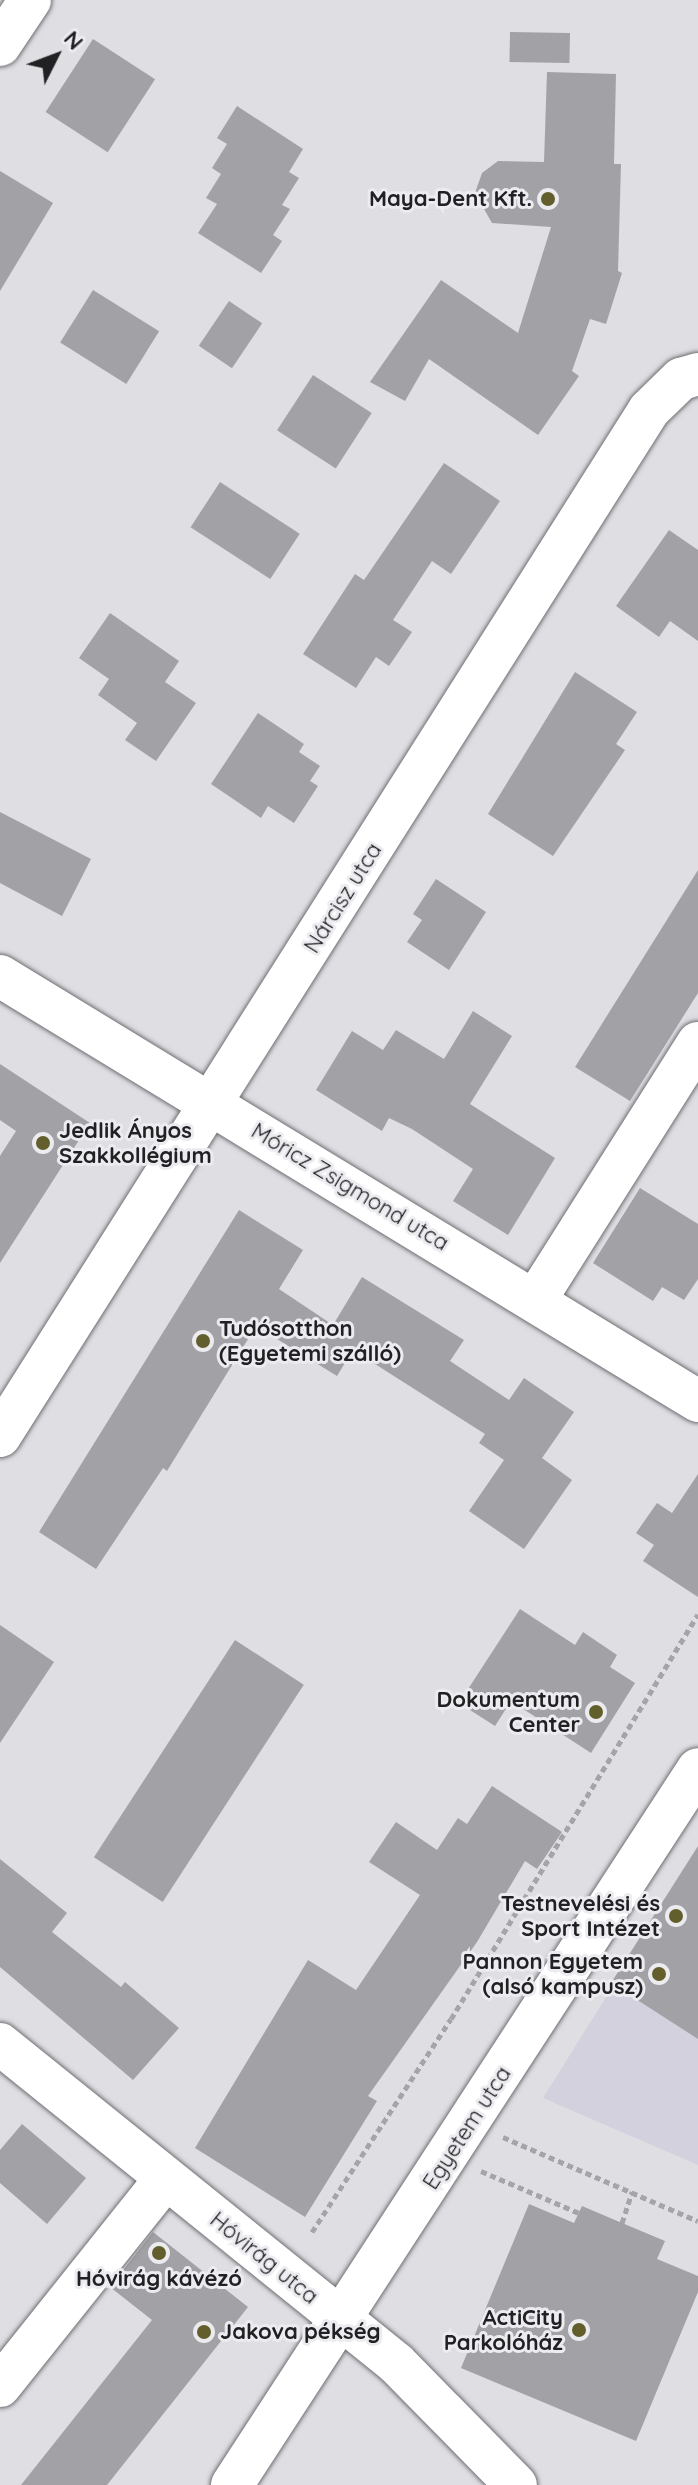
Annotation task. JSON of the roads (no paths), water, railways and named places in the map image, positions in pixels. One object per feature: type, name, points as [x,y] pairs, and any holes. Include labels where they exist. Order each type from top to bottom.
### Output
[{"type":"street","points":[[0,45],[30,0]]},
{"type":"street","name":"Nárcisz utca","points":[[0,1436],[213,1104],[649,410],[681,379],[698,374]]},
{"type":"street","name":"Móricz Zsigmond utca","points":[[0,976],[536,1299],[698,1401]]},
{"type":"street","points":[[536,1299],[698,1043]]},
{"type":"street","name":"Egyetem utca","points":[[232,2485],[342,2321],[698,1769]]},
{"type":"street","name":"Hóvirág utca","points":[[0,2044],[396,2363],[516,2485]]},
{"type":"street","points":[[0,2386],[166,2178]]},
{"type":"place","name":"Maya-Dent Kft.","points":[[548,199]]},
{"type":"place","name":"Jedlik Ányos Szakkollégium","points":[[43,1143]]},
{"type":"place","name":"Tudósotthon (Egyetemi szálló)","points":[[203,1341]]},
{"type":"place","name":"Dokumentum Center","points":[[596,1712]]},
{"type":"place","name":"Testnevelési és Sport Intézet","points":[[676,1916]]},
{"type":"place","name":"Pannon Egyetem (alsó kampusz)","points":[[659,1974]]},
{"type":"place","name":"Hóvirág kávézó","points":[[159,2253]]},
{"type":"place","name":"ActiCity Parkolóház","points":[[579,2330]]},
{"type":"place","name":"Jakova pékség","points":[[204,2332]]}]
